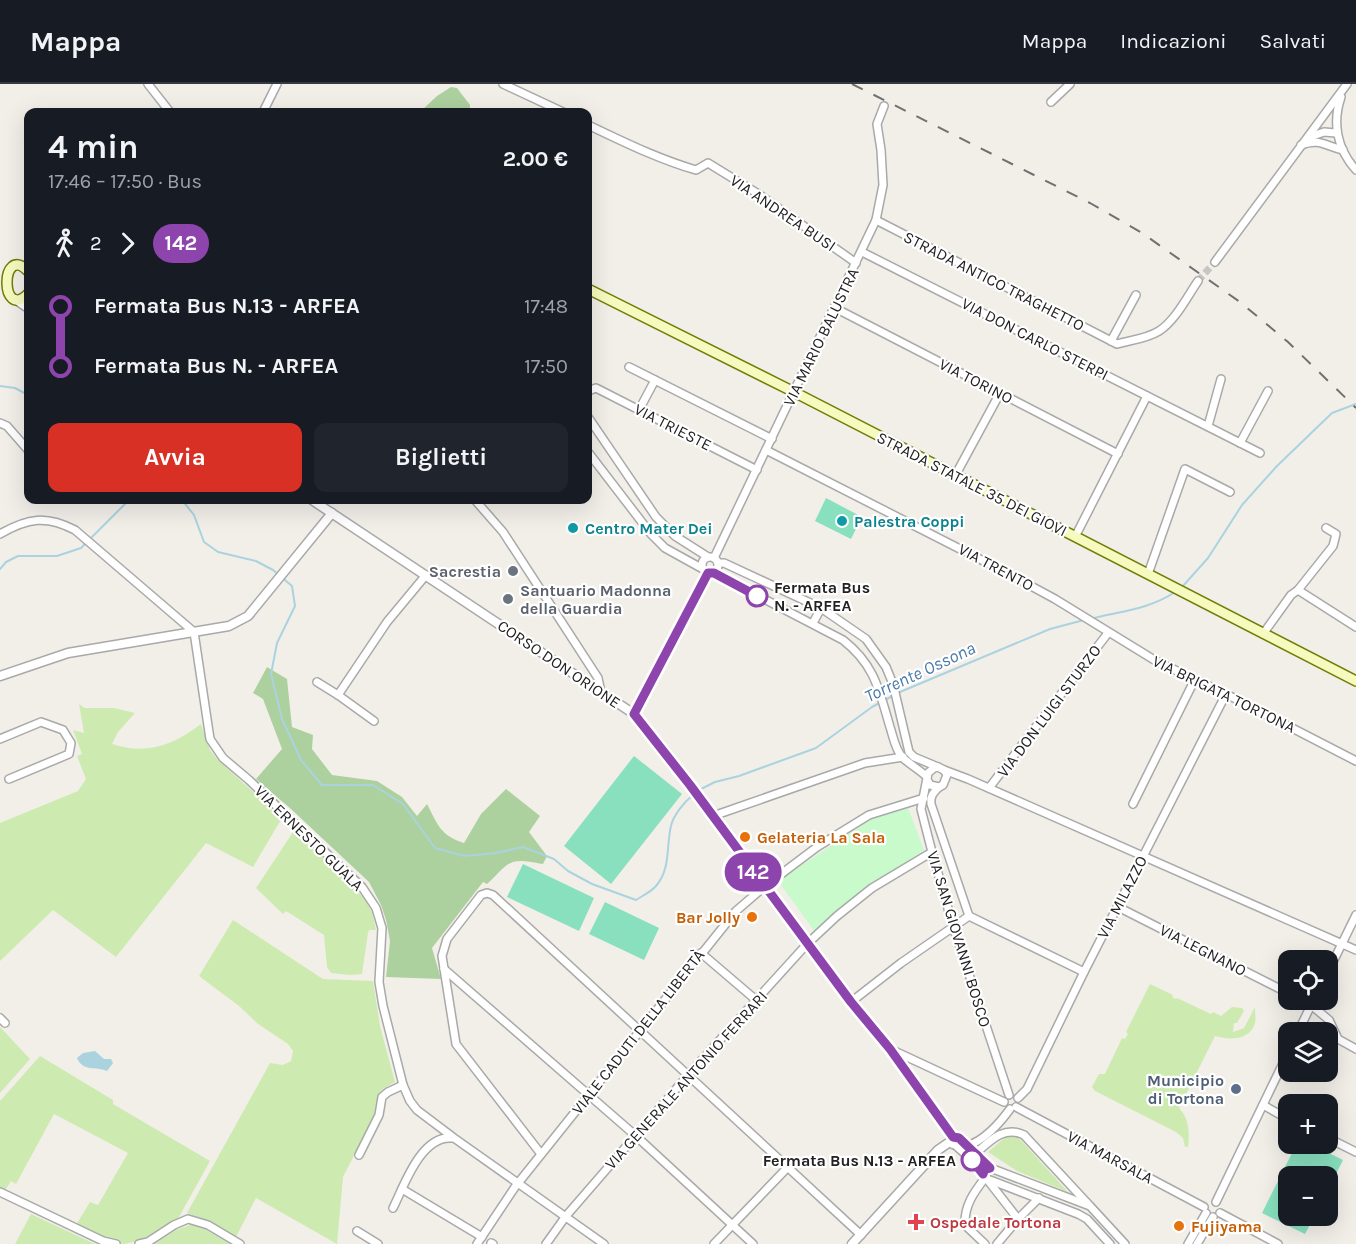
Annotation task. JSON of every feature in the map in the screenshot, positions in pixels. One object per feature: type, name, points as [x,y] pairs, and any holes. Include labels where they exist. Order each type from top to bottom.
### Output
[{"type":"main road","points":[[24,268],[14,266],[3,269],[0,281],[1,289],[7,296],[15,299],[24,297]]},
{"type":"main road","name":"STRADA STATALE 35 DEI GIOVI","points":[[592,291],[794,392],[1356,681]]},
{"type":"street","points":[[148,84],[167,108]]},
{"type":"street","points":[[264,108],[277,84]]},
{"type":"street","points":[[503,84],[554,108]]},
{"type":"street","points":[[1051,102],[1070,84]]},
{"type":"street","points":[[1348,84],[1340,98],[1336,133],[1347,159],[1356,170]]},
{"type":"street","points":[[1215,262],[1348,84]]},
{"type":"street","name":"VIA MARIO BALUSTRA","points":[[713,559],[876,220],[883,185],[877,124],[884,106]]},
{"type":"street","name":"VIA ANDREA BUSI","points":[[592,127],[643,152],[673,163],[696,170],[708,163],[760,195],[856,263]]},
{"type":"street","points":[[1301,145],[1315,134],[1336,133]]},
{"type":"street","points":[[1301,145],[1312,141],[1343,150]]},
{"type":"street","name":"STRADA ANTICO TRAGHETTO","points":[[876,220],[1111,341]]},
{"type":"street","name":"VIA DON CARLO STERPI","points":[[862,252],[1260,453]]},
{"type":"street","points":[[1136,296],[1111,341],[1117,344],[1147,337],[1161,330],[1170,322],[1198,281]]},
{"type":"street","points":[[15,299],[24,305]]},
{"type":"street","name":"VIA TORINO","points":[[835,308],[1118,454]]},
{"type":"street","points":[[629,367],[772,439]]},
{"type":"street","points":[[1208,426],[1221,379]]},
{"type":"street","points":[[639,410],[655,380]]},
{"type":"street","name":"VIA TRIESTE","points":[[592,390],[596,388],[757,470]]},
{"type":"street","points":[[1240,443],[1268,391]]},
{"type":"street","points":[[955,476],[1000,393]]},
{"type":"street","points":[[1075,537],[1148,396]]},
{"type":"street","points":[[0,423],[7,426],[24,445]]},
{"type":"street","points":[[592,423],[657,517],[675,536],[713,559],[822,608],[866,639],[886,667],[893,684],[909,752],[914,758],[989,788],[1356,950]]},
{"type":"street","name":"VIA TRENTO","points":[[766,450],[966,551],[1072,609],[1094,624]]},
{"type":"street","points":[[592,457],[651,534],[672,552],[843,639],[859,652],[880,691],[897,748],[903,757],[934,787],[939,787],[946,780],[941,769]]},
{"type":"street","points":[[1148,574],[1185,469],[1230,492]]},
{"type":"street","name":"CORSO DON ORIONE","points":[[318,504],[634,714],[690,785],[851,1002],[890,1049],[957,1142]]},
{"type":"street","points":[[478,504],[506,536],[598,678],[601,692]]},
{"type":"street","points":[[0,676],[68,653],[229,626],[248,616],[332,513]]},
{"type":"street","points":[[0,534],[21,522],[47,520],[75,530],[194,632]]},
{"type":"street","points":[[1263,634],[1291,595],[1298,590],[1334,546],[1336,534],[1326,528]]},
{"type":"street","points":[[708,572],[703,562],[713,559]]},
{"type":"street","points":[[634,714],[708,572],[718,568],[713,559]]},
{"type":"street","points":[[338,695],[387,622],[426,575]]},
{"type":"street","points":[[754,594],[761,581]]},
{"type":"street","points":[[1298,590],[1356,627]]},
{"type":"street","points":[[813,623],[822,608]]},
{"type":"street","name":"VIA BRIGATA TORTONA","points":[[1094,624],[1156,661],[1356,761]]},
{"type":"street","name":"VIA ERNESTO GUALA","points":[[194,632],[210,739],[223,758],[362,886],[376,908],[382,927],[379,982],[381,998],[403,1085],[410,1101],[417,1110],[454,1138],[604,1244]]},
{"type":"street","name":"VIA DON LUIGI STURZO","points":[[989,788],[1108,633]]},
{"type":"street","points":[[1133,804],[1195,679]]},
{"type":"street","points":[[317,682],[374,721]]},
{"type":"street","name":"VIA MILAZZO","points":[[1018,1098],[1027,1089],[1226,694]]},
{"type":"street","points":[[0,739],[41,722],[63,730],[71,743],[69,754],[9,779]]},
{"type":"street","points":[[713,816],[865,763],[903,757]]},
{"type":"street","points":[[927,779],[930,770],[941,769]]},
{"type":"street","name":"VIA SAN GIOVANNI BOSCO","points":[[927,779],[921,809],[953,926],[1007,1098]]},
{"type":"street","name":"VIA SAN GIOVANNI BOSCO","points":[[939,787],[930,798],[931,804],[969,916]]},
{"type":"street","name":"VIALE CADUTI DELLA LIBERTÀ","points":[[477,1244],[518,1183],[736,911],[817,847],[869,815],[924,798]]},
{"type":"street","name":"VIA GENERALE ANTONIO FERRARI","points":[[546,1244],[566,1216],[689,1074],[807,944],[872,888],[932,852]]},
{"type":"street","points":[[542,1154],[456,1044],[442,956],[447,939],[481,895],[488,893],[493,895],[689,1074],[861,1235]]},
{"type":"street","name":"VIA LEGNANO","points":[[1118,907],[1278,988]]},
{"type":"street","points":[[1338,951],[1356,915]]},
{"type":"street","points":[[851,1002],[969,916],[1084,972]]},
{"type":"street","points":[[701,952],[756,1000]]},
{"type":"street","points":[[444,969],[589,1094],[753,1244]]},
{"type":"street","points":[[1320,1010],[1329,1020],[1338,1039],[1356,1049]]},
{"type":"street","points":[[852,1244],[938,1150],[957,1142],[974,1144],[1019,1103],[1018,1098],[1014,1095],[1007,1098],[890,1049]]},
{"type":"street","points":[[1216,1202],[1278,1074]]},
{"type":"street","points":[[359,1155],[379,1115],[382,1097],[403,1085]]},
{"type":"street","points":[[1007,1098],[1006,1106],[1013,1108]]},
{"type":"street","points":[[1263,1106],[1278,1114]]},
{"type":"street","name":"VIA MARSALA","points":[[1013,1108],[1211,1212],[1278,1244]]},
{"type":"street","points":[[975,1154],[1007,1131],[1024,1135],[1125,1244]]},
{"type":"street","points":[[393,1208],[418,1158],[425,1149],[444,1137],[454,1138]]},
{"type":"street","points":[[957,1142],[992,1169],[1090,1206]]},
{"type":"street","points":[[957,1142],[1018,1219]]},
{"type":"street","points":[[1338,1143],[1356,1152]]},
{"type":"street","points":[[714,1244],[787,1168]]},
{"type":"street","points":[[985,1244],[965,1225],[965,1219],[974,1191],[986,1178],[995,1176],[992,1169]]},
{"type":"street","points":[[986,1178],[1087,1219],[1110,1244]]},
{"type":"street","points":[[402,1189],[482,1237]]},
{"type":"street","points":[[0,1192],[103,1241],[116,1244]]},
{"type":"street","points":[[997,1244],[1039,1198]]},
{"type":"street","points":[[1197,1244],[1211,1212],[1208,1202],[1216,1202]]},
{"type":"street","points":[[1188,1244],[1211,1212],[1221,1208],[1216,1202]]},
{"type":"street","points":[[139,1244],[148,1242],[188,1219],[208,1225],[240,1244]]},
{"type":"street","points":[[357,1231],[378,1244]]},
{"type":"green space","points":[[451,87],[457,88],[470,108],[424,108]]},
{"type":"green space","name":"Palestra Coppi","points":[[826,498],[862,517],[851,539],[815,521]]},
{"type":"green space","points":[[267,667],[287,679],[292,727],[313,735],[312,749],[332,775],[377,781],[402,797],[417,816],[427,804],[445,833],[464,843],[481,814],[506,789],[540,816],[529,832],[547,856],[543,864],[516,861],[506,866],[487,884],[483,882],[432,948],[441,979],[386,977],[390,941],[381,905],[369,882],[256,779],[282,749],[263,699],[253,693]]},
{"type":"green space","points":[[79,704],[85,708],[114,708],[135,713],[118,732],[112,744],[136,749],[169,743],[201,724],[210,750],[218,760],[282,818],[253,867],[206,843],[116,957],[53,910],[0,961],[0,823],[78,791],[86,779],[77,756],[82,754],[73,730],[84,733]]},
{"type":"green space","points":[[634,756],[682,794],[611,884],[564,846]]},
{"type":"green space","points":[[908,808],[924,850],[870,886],[815,932],[778,881],[871,819]]},
{"type":"green space","points":[[295,829],[364,898],[372,912],[376,930],[369,930],[368,933],[362,974],[331,973],[327,967],[324,935],[286,911],[283,914],[256,888]]},
{"type":"green space","points":[[523,864],[594,898],[579,931],[507,897]]},
{"type":"green space","points":[[605,902],[659,928],[644,960],[589,934]]},
{"type":"green space","points":[[233,920],[323,979],[373,981],[380,1026],[395,1082],[379,1093],[372,1120],[343,1177],[337,1244],[256,1198],[236,1237],[206,1220],[187,1213],[270,1063],[283,1065],[291,1061],[293,1051],[288,1044],[258,1024],[239,1006],[199,976]]},
{"type":"green space","points":[[1150,984],[1173,995],[1172,997],[1176,999],[1211,1014],[1213,1012],[1221,1016],[1232,1007],[1242,1008],[1244,1011],[1237,1023],[1234,1023],[1233,1032],[1244,1028],[1255,1007],[1255,1023],[1249,1033],[1238,1038],[1215,1036],[1179,1108],[1188,1126],[1188,1147],[1185,1147],[1183,1138],[1176,1132],[1095,1091],[1092,1087],[1099,1074],[1105,1074],[1122,1038],[1125,1039],[1128,1034],[1126,1032]]},
{"type":"green space","points":[[0,1027],[30,1059],[0,1093]]},
{"type":"green space","points":[[40,1056],[113,1100],[113,1104],[210,1161],[179,1217],[148,1239],[124,1244],[108,1241],[76,1225],[90,1202],[98,1205],[128,1153],[54,1114],[16,1184],[11,1181],[4,1192],[0,1189],[0,1101]]},
{"type":"green space","points":[[1008,1135],[1019,1138],[1068,1192],[1017,1171],[988,1152]]},
{"type":"green space","points":[[1292,1154],[1331,1154],[1343,1160],[1338,1170],[1338,1166],[1286,1166]]},
{"type":"green space","points":[[1278,1181],[1278,1221],[1262,1213]]},
{"type":"green space","points":[[31,1214],[95,1244],[15,1244]]},
{"type":"green space","points":[[193,1224],[230,1244],[153,1244],[176,1230]]},
{"type":"green space","points":[[1289,1226],[1309,1226],[1305,1234]]},
{"type":"water","points":[[95,1051],[104,1059],[111,1059],[113,1063],[107,1071],[86,1067],[77,1058],[83,1053]]},
{"type":"waterway","name":"Torrente Ossona","points":[[0,386],[15,388],[24,393]]},
{"type":"waterway","name":"Torrente Ossona","points":[[1182,587],[1208,558],[1242,505],[1277,466],[1332,413],[1356,404]]},
{"type":"waterway","points":[[0,569],[6,562],[18,556],[57,556],[81,548],[125,504]]},
{"type":"waterway","name":"Torrente Ossona","points":[[185,504],[194,515],[204,542],[218,552],[256,561],[273,570],[292,586],[295,606],[277,643],[271,674],[282,719],[301,760],[322,785],[373,785],[403,804],[435,848],[465,856],[523,847],[554,859],[568,871],[592,884],[636,900],[652,890],[661,879],[666,865],[672,822],[679,809],[693,795]]},
{"type":"waterway","name":"Torrente Ossona","points":[[1090,619],[1155,603],[1175,592]]},
{"type":"waterway","name":"Torrente Ossona","points":[[697,791],[715,782],[739,776],[816,748],[872,707],[900,692],[1050,629],[1084,620]]},
{"type":"tunnel","points":[[1198,281],[1215,262]]},
{"type":"railway","points":[[852,84],[1090,203],[1142,233],[1240,302],[1288,342],[1356,408]]},
{"type":"bus line","name":"142","points":[[757,596],[714,573],[708,573],[634,714],[690,785],[851,1002],[890,1049],[953,1137],[957,1136],[990,1168],[985,1169],[983,1174],[972,1160]]},
{"type":"place","name":"Palestra Coppi","points":[[842,521]]},
{"type":"place","name":"Centro Mater Dei","points":[[573,528]]},
{"type":"place","name":"Sacrestia","points":[[513,571]]},
{"type":"place","name":"Fermata Bus N. - ARFEA","points":[[757,596]]},
{"type":"place","name":"Santuario Madonna della Guardia","points":[[508,599]]},
{"type":"place","name":"Gelateria La Sala","points":[[745,837]]},
{"type":"place","name":"Bar Jolly","points":[[752,917]]},
{"type":"place","name":"Municipio di Tortona","points":[[1236,1089]]},
{"type":"place","name":"Fermata Bus N.13 - ARFEA","points":[[972,1160]]},
{"type":"place","name":"Ospedale Tortona","points":[[916,1222]]},
{"type":"place","name":"Fujiyama","points":[[1179,1226]]}]
